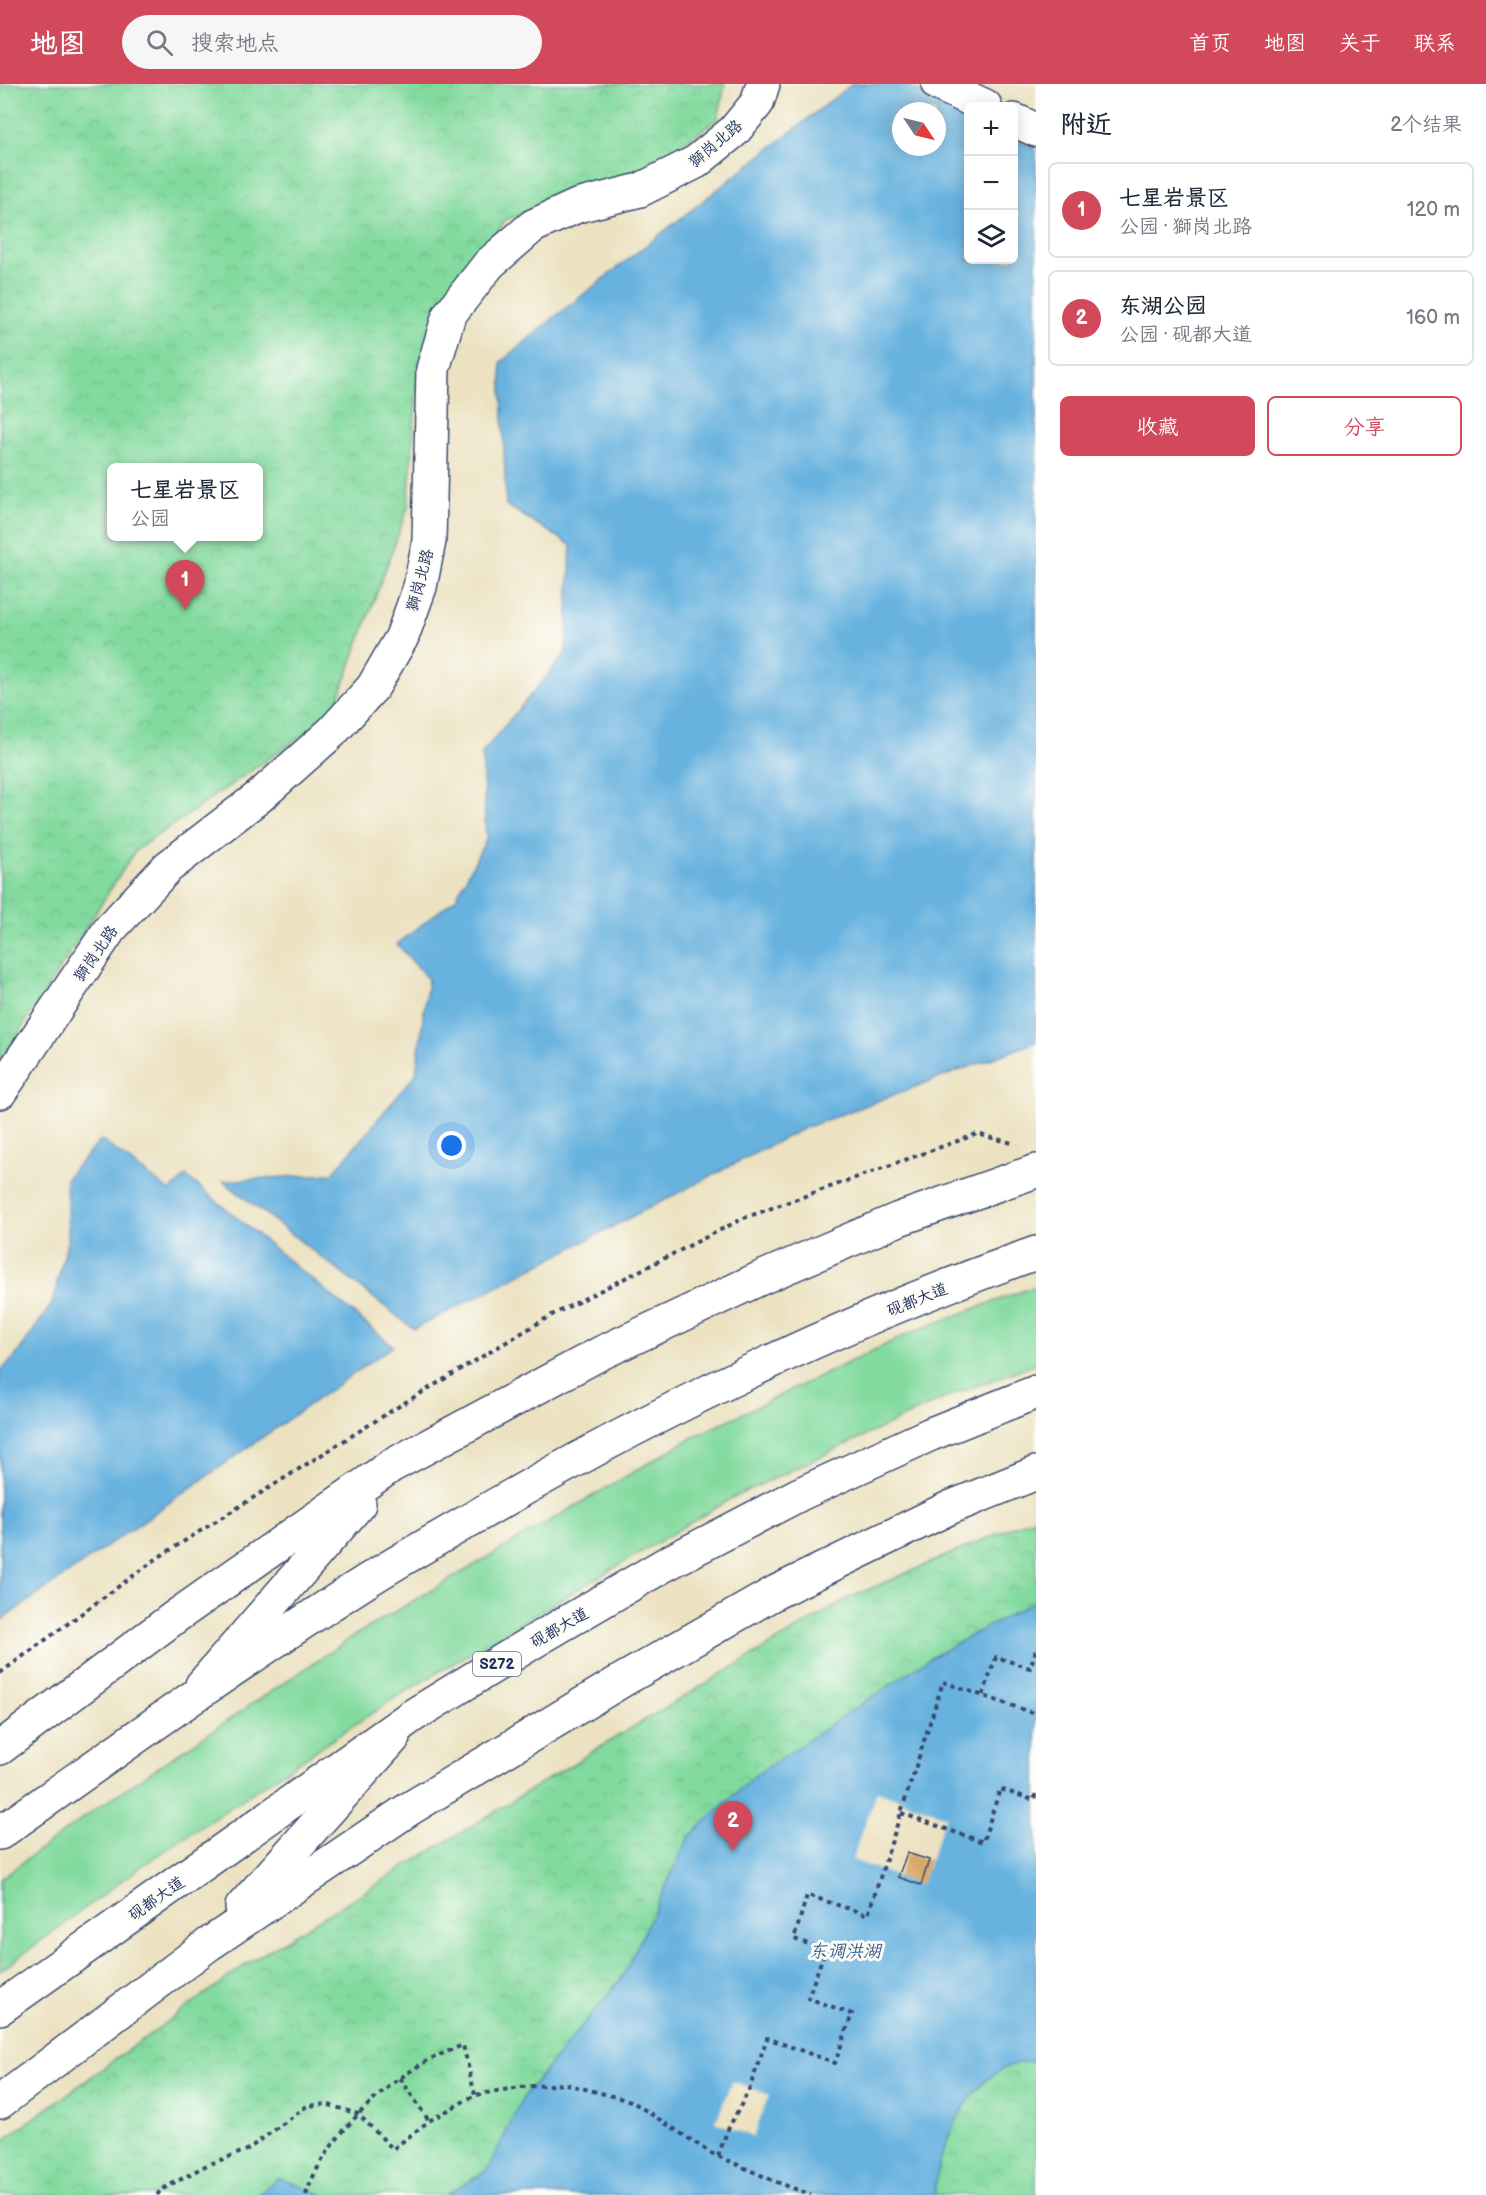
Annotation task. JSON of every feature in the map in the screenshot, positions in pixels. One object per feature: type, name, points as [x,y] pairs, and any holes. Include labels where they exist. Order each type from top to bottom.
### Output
[{"type":"street","name":"獅岗北路","points":[[0,1092],[110,929],[168,867],[268,789],[332,732],[373,687],[402,637],[420,587],[429,541],[433,369],[449,315],[489,264],[532,226],[577,206],[640,190],[696,162],[734,131],[757,103],[763,84]]},
{"type":"street","points":[[938,84],[976,102]]},
{"type":"street","points":[[1018,122],[1036,130]]},
{"type":"street","points":[[0,1748],[175,1617],[391,1466],[601,1353],[760,1278],[899,1220],[1036,1171]]},
{"type":"street","name":"砚都大道","points":[[0,1833],[190,1698],[366,1581],[615,1438],[734,1379],[864,1320],[1036,1253]]},
{"type":"street","name":"砚都大道","points":[[0,2008],[412,1716],[538,1639],[664,1565],[790,1500],[931,1434],[1036,1392]]},
{"type":"street","points":[[190,1698],[391,1466]]},
{"type":"street","points":[[0,2102],[209,1944],[409,1809],[621,1681],[776,1592],[949,1508],[1036,1473]]},
{"type":"street","points":[[209,1944],[412,1716]]},
{"type":"path","points":[[0,1673],[159,1557],[396,1408],[550,1316],[744,1218],[978,1134],[1017,1144]]},
{"type":"path","points":[[983,1695],[996,1657],[1030,1668],[1036,1650]]},
{"type":"path","points":[[718,2156],[728,2129],[749,2090],[767,2038],[835,2063],[852,2014],[808,1998],[825,1950],[794,1939],[807,1895],[868,1916],[943,1682],[1036,1714]]},
{"type":"path","points":[[901,1813],[983,1842],[1000,1789],[1034,1800],[1036,1792]]},
{"type":"path","points":[[306,2195],[312,2176],[333,2144],[358,2114],[400,2079],[426,2062],[463,2045],[474,2095]]},
{"type":"path","points":[[400,2079],[429,2121]]},
{"type":"path","points":[[157,2195],[161,2190],[204,2166],[247,2150],[308,2106],[326,2104],[358,2114],[393,2149],[429,2121],[474,2095],[520,2087],[566,2084],[631,2102],[718,2156],[811,2195]]},
{"type":"green space","points":[[0,84],[725,84],[718,119],[631,180],[505,220],[419,362],[408,507],[333,714],[135,851],[0,1062]]},
{"type":"green space","points":[[1036,1286],[1036,1364],[954,1394],[734,1497],[398,1696],[142,1866],[0,1971],[0,1879],[97,1808],[357,1634],[693,1437],[912,1332]]},
{"type":"green space","points":[[1036,1517],[1036,2195],[0,2195],[0,2143],[248,1963],[613,1739],[849,1598]]},
{"type":"water","points":[[852,84],[905,84],[940,102],[892,102],[892,156],[946,156],[946,105],[964,114],[964,264],[1018,264],[1018,140],[1036,150],[1036,1042],[802,1129],[414,1329],[223,1181],[332,1174],[416,1074],[428,979],[397,944],[456,898],[486,839],[482,753],[566,653],[571,545],[506,505],[501,362],[551,320]]},
{"type":"water","points":[[101,1140],[170,1191],[186,1176],[393,1346],[0,1621],[0,1371],[15,1357],[52,1304],[68,1238],[66,1178]]},
{"type":"water","name":"东调洪湖","points":[[1036,1600],[1036,2060],[1009,2066],[994,2075],[967,2103],[956,2121],[941,2159],[935,2195],[445,2195],[488,2170],[522,2099],[623,1976],[689,1837],[753,1777],[932,1657]]},
{"type":"water","points":[[278,2178],[324,2195],[257,2195]]},
{"type":"pier","points":[[877,1791],[946,1816],[921,1885],[852,1860]]},
{"type":"pier","points":[[732,2081],[769,2095],[753,2137],[716,2122]]},
{"type":"building","points":[[907,1853],[929,1860],[921,1885],[898,1877]]},
{"type":"place","name":"七星岩景区","points":[[185,610]]},
{"type":"place","name":"东湖公园","points":[[733,1851]]}]
